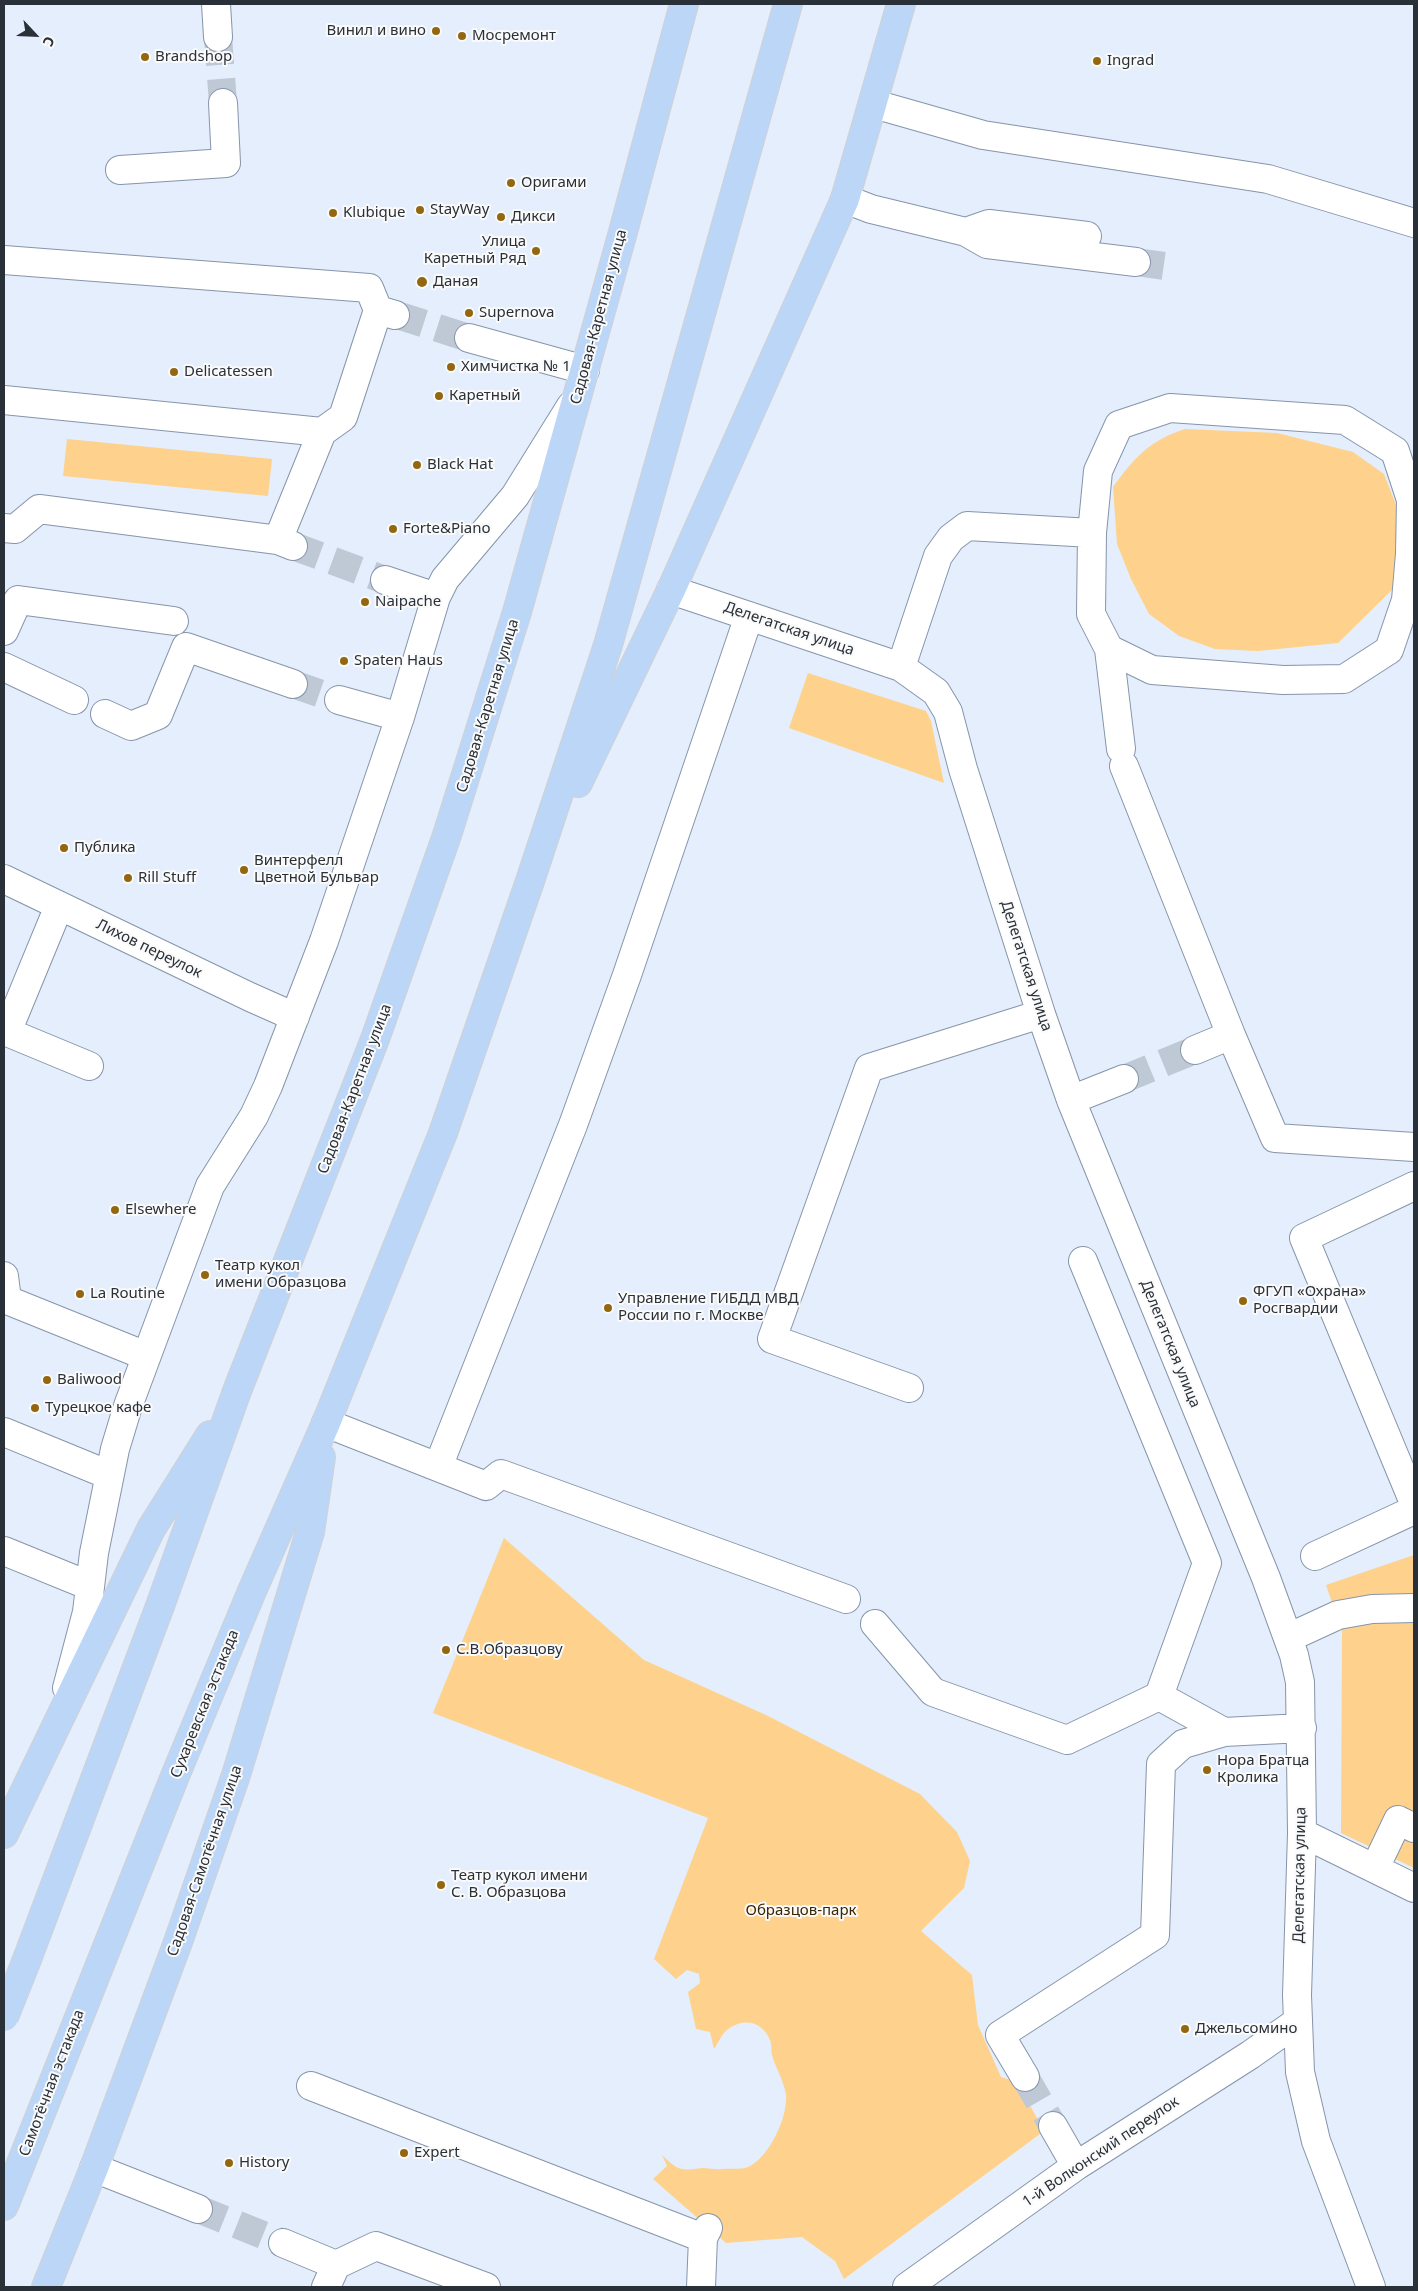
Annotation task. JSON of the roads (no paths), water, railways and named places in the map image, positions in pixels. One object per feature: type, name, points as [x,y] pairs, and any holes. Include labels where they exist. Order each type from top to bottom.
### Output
[{"type":"main road","name":"Садовая-Каретная улица","points":[[237,1391],[371,1048],[447,835],[517,612],[578,396],[684,4]]},
{"type":"main road","points":[[326,1423],[443,1133],[530,881],[608,645],[788,4]]},
{"type":"main road","points":[[530,881],[671,590],[845,199],[874,104],[901,4]]},
{"type":"main road","points":[[4,1834],[150,1529],[237,1391]]},
{"type":"main road","points":[[4,2017],[160,1606],[237,1391]]},
{"type":"main road","name":"Сухаревская эстакада","points":[[90,1987],[249,1599],[326,1423]]},
{"type":"main road","name":"Садовая-Самотёчная улица","points":[[46,2287],[94,2168],[178,1942],[236,1775],[310,1532],[326,1423]]},
{"type":"main road","name":"Самотёчная эстакада","points":[[4,2206],[90,1987]]},
{"type":"street","points":[[216,4],[218,38]]},
{"type":"street","points":[[120,170],[226,163],[223,103]]},
{"type":"street","points":[[874,104],[984,135],[1268,179],[1414,223]]},
{"type":"street","points":[[845,199],[871,209],[966,232],[987,244],[1136,262]]},
{"type":"street","points":[[966,232],[989,224],[1087,236]]},
{"type":"street","points":[[4,260],[369,288],[388,313],[343,417],[322,432],[285,543],[39,508],[15,528],[4,528]]},
{"type":"street","points":[[469,338],[585,370]]},
{"type":"street","points":[[62,1710],[87,1612],[94,1553],[109,1475],[120,1432],[146,1356],[210,1186],[254,1116],[268,1086],[324,941],[400,717],[436,597],[445,579],[515,496],[578,396]]},
{"type":"street","points":[[4,400],[322,432]]},
{"type":"street","points":[[1109,649],[1152,670],[1283,680],[1344,679],[1389,650],[1406,600],[1410,554],[1411,500],[1395,451],[1345,420],[1170,408],[1119,425],[1098,471],[1092,533],[1091,614],[1109,649],[1122,758],[1231,1035],[1275,1138],[1414,1147]]},
{"type":"street","points":[[902,667],[938,556],[952,538],[966,526],[1092,533]]},
{"type":"street","points":[[384,580],[436,597]]},
{"type":"street","name":"Делегатская улица","points":[[671,590],[902,667],[936,692],[948,712],[963,769],[1040,1014],[1070,1100],[1266,1578],[1294,1655],[1300,1682],[1302,1728],[1302,1833],[1297,2022],[1300,2072],[1316,2141],[1371,2287]]},
{"type":"street","points":[[4,631],[18,600],[174,621]]},
{"type":"street","points":[[438,1467],[573,1125],[627,976],[749,616]]},
{"type":"street","points":[[105,714],[131,726],[158,714],[186,647],[293,684]]},
{"type":"street","points":[[4,667],[74,700]]},
{"type":"street","points":[[339,700],[400,717]]},
{"type":"street","name":"Лихов переулок","points":[[4,879],[295,1017]]},
{"type":"street","points":[[60,906],[8,1032],[89,1066]]},
{"type":"street","points":[[909,1388],[772,1339],[869,1068],[1040,1014]]},
{"type":"street","points":[[1194,1050],[1231,1035]]},
{"type":"street","points":[[1070,1100],[1124,1079]]},
{"type":"street","points":[[1414,1186],[1304,1238],[1414,1503]]},
{"type":"street","points":[[875,1624],[933,1692],[1067,1740],[1159,1696],[1207,1563],[1083,1261]]},
{"type":"street","points":[[4,1276],[7,1300],[146,1356]]},
{"type":"street","points":[[326,1423],[486,1486],[501,1474],[846,1599]]},
{"type":"street","points":[[4,1432],[109,1475]]},
{"type":"street","points":[[1315,1556],[1414,1510]]},
{"type":"street","points":[[4,1551],[90,1586]]},
{"type":"street","points":[[1284,1628],[1372,1609],[1414,1608]]},
{"type":"street","points":[[1159,1696],[1224,1732]]},
{"type":"street","points":[[1025,2077],[1000,2035],[1155,1935],[1161,1764],[1183,1744],[1224,1732],[1302,1728]]},
{"type":"street","points":[[1375,1868],[1398,1820],[1414,1828]]},
{"type":"street","points":[[1302,1833],[1414,1888]]},
{"type":"street","name":"1-й Волконский переулок","points":[[907,2287],[1076,2166],[1250,2055],[1297,2022]]},
{"type":"street","points":[[311,2086],[705,2233],[701,2287]]},
{"type":"street","points":[[1053,2126],[1076,2166]]},
{"type":"street","points":[[94,2168],[198,2209]]},
{"type":"street","points":[[284,2243],[331,2276],[376,2246],[486,2287]]},
{"type":"tunnel","points":[[218,37],[223,103]]},
{"type":"tunnel","points":[[1136,262],[1164,266]]},
{"type":"tunnel","points":[[397,315],[469,338]]},
{"type":"tunnel","points":[[293,546],[385,580]]},
{"type":"tunnel","points":[[293,684],[339,700]]},
{"type":"tunnel","points":[[1124,1079],[1195,1050]]},
{"type":"tunnel","points":[[1025,2077],[1053,2126]]},
{"type":"tunnel","points":[[198,2209],[283,2243]]},
{"type":"place","name":"Винил и вино","points":[[436,31]]},
{"type":"place","name":"Мосремонт","points":[[462,36]]},
{"type":"place","name":"Brandshop","points":[[145,57]]},
{"type":"place","name":"Ingrad","points":[[1097,61]]},
{"type":"place","name":"Оригами","points":[[511,183]]},
{"type":"place","name":"StayWay","points":[[420,210]]},
{"type":"place","name":"Klubique","points":[[333,213]]},
{"type":"place","name":"Дикси","points":[[501,217]]},
{"type":"place","name":"Улица Каретный Ряд","points":[[536,251]]},
{"type":"place","name":"Даная","points":[[422,282]]},
{"type":"place","name":"Supernova","points":[[469,313]]},
{"type":"place","name":"Химчистка № 1","points":[[451,367]]},
{"type":"place","name":"Delicatessen","points":[[174,372]]},
{"type":"place","name":"Каретный","points":[[439,396]]},
{"type":"place","name":"Black Hat","points":[[417,465]]},
{"type":"place","name":"Forte&Piano","points":[[393,529]]},
{"type":"place","name":"Naipache","points":[[365,602]]},
{"type":"place","name":"Spaten Haus","points":[[344,661]]},
{"type":"place","name":"Публика","points":[[64,848]]},
{"type":"place","name":"Винтерфелл Цветной Бульвар","points":[[244,870]]},
{"type":"place","name":"Rill Stuff","points":[[128,878]]},
{"type":"place","name":"Elsewhere","points":[[115,1210]]},
{"type":"place","name":"Театр кукол имени Образцова","points":[[205,1275]]},
{"type":"place","name":"La Routine","points":[[80,1294]]},
{"type":"place","name":"ФГУП «Охрана» Росгвардии","points":[[1243,1301]]},
{"type":"place","name":"Управление ГИБДД МВД России по г. Москве","points":[[608,1308]]},
{"type":"place","name":"Baliwood","points":[[47,1380]]},
{"type":"place","name":"Турецкое кафе","points":[[35,1408]]},
{"type":"place","name":"С.В.Образцову","points":[[446,1650]]},
{"type":"place","name":"Нора Братца Кролика","points":[[1207,1770]]},
{"type":"place","name":"Театр кукол имени С. В. Образцова","points":[[441,1885]]},
{"type":"place","name":"Джельсомино","points":[[1185,2029]]},
{"type":"place","name":"Expert","points":[[404,2153]]},
{"type":"place","name":"History","points":[[229,2163]]},
{"type":"park label","name":"Образцов-парк","points":[[801,1911]]}]
